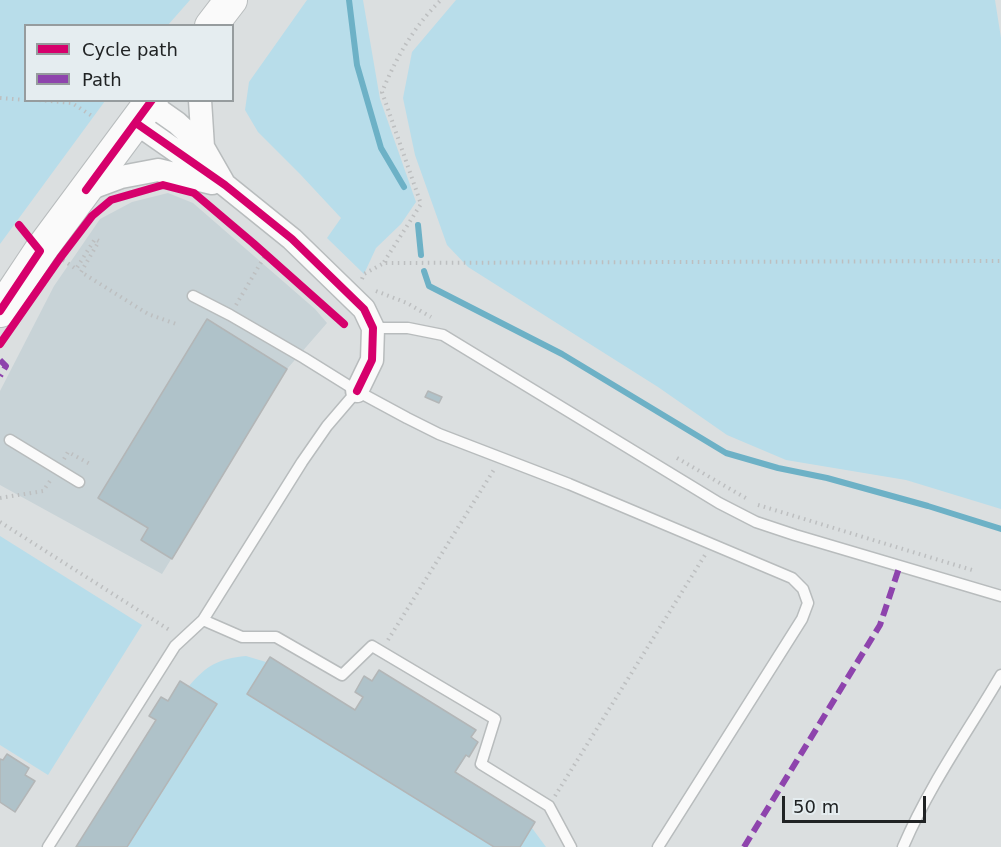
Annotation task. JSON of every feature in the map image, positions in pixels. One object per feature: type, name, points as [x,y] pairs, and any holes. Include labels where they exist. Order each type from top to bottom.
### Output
[{"type":"main road","points":[[213,24],[231,0]]},
{"type":"main road","points":[[0,310],[40,251],[146,109]]},
{"type":"street","points":[[232,24],[249,0]]},
{"type":"street","points":[[200,102],[203,147]]},
{"type":"street","points":[[146,109],[177,123],[203,147],[225,185]]},
{"type":"street","points":[[146,109],[225,185],[356,291],[373,328],[372,360],[357,391]]},
{"type":"street","points":[[86,190],[121,177],[158,170],[225,185]]},
{"type":"lane","points":[[193,296],[230,315],[357,391],[440,434],[570,484],[792,578],[803,589],[808,603],[802,619],[658,847]]},
{"type":"lane","points":[[373,328],[408,328],[443,335],[719,503],[756,522],[1001,596]]},
{"type":"lane","points":[[48,847],[175,646],[203,620],[302,462],[327,426],[357,391]]},
{"type":"lane","points":[[10,440],[79,482]]},
{"type":"lane","points":[[203,620],[242,637],[276,637],[342,675],[372,646],[495,719],[481,764],[549,806],[571,847]]},
{"type":"lane","points":[[903,847],[916,817],[948,759],[1001,675]]},
{"type":"path","points":[[437,320],[407,303],[356,291],[364,274],[384,262],[421,204],[382,92],[392,68],[424,16],[441,0]]},
{"type":"path","points":[[0,98],[24,100]]},
{"type":"path","points":[[61,102],[72,103],[92,116]]},
{"type":"path","points":[[60,258],[76,269],[95,239],[99,241],[81,272],[148,314],[176,324]]},
{"type":"path","points":[[53,267],[66,250]]},
{"type":"path","points":[[230,315],[262,251],[274,262]]},
{"type":"path","points":[[384,262],[1001,261]]},
{"type":"path","points":[[668,453],[758,505],[973,571]]},
{"type":"path","points":[[388,641],[496,466]]},
{"type":"path","points":[[0,522],[183,639]]},
{"type":"path","points":[[549,806],[706,555]]},
{"type":"shaded area","points":[[0,0],[190,0],[169,24],[24,24],[24,102],[104,102],[0,244]]},
{"type":"shaded area","points":[[307,0],[363,0],[380,99],[416,202],[401,224],[376,248],[364,274],[327,238],[341,218],[258,132],[245,110],[249,82]]},
{"type":"shaded area","points":[[456,0],[995,0],[1001,38],[1001,509],[906,480],[786,460],[727,435],[658,387],[468,267],[447,245],[415,155],[403,98],[412,52]]},
{"type":"shaded area","points":[[168,193],[193,203],[315,309],[327,323],[287,369],[162,574],[0,485],[0,391],[54,286],[100,219],[132,202]]},
{"type":"shaded area","points":[[0,536],[142,625],[48,775],[0,745]]},
{"type":"shaded area","points":[[246,656],[266,662],[270,657],[355,710],[363,697],[355,692],[364,676],[372,681],[379,670],[476,730],[471,737],[478,742],[456,772],[535,822],[532,828],[546,847],[77,847],[156,720],[149,716],[161,697],[168,700],[180,681],[189,686],[208,668],[220,661]]},
{"type":"building","points":[[207,319],[287,369],[172,559],[141,540],[148,528],[98,498]]},
{"type":"building","points":[[428,391],[442,397],[439,403],[425,397]]},
{"type":"building","points":[[270,657],[355,710],[363,697],[355,692],[364,676],[372,681],[379,670],[476,730],[471,737],[478,742],[469,757],[466,755],[455,772],[535,822],[520,847],[494,847],[247,694]]},
{"type":"building","points":[[180,681],[217,704],[127,847],[76,847],[156,720],[149,716],[161,697],[168,701]]},
{"type":"building","points":[[7,754],[29,768],[25,775],[35,781],[15,812],[0,802],[0,759],[3,760]]},
{"type":"waterway","points":[[349,0],[357,65],[381,148],[404,187]]},
{"type":"waterway","points":[[418,225],[421,255]]},
{"type":"waterway","points":[[424,271],[429,286],[562,354],[726,453],[778,468],[827,478],[1001,529]]},
{"type":"marked path","points":[[0,360],[6,366],[0,376]]},
{"type":"marked path","points":[[744,847],[880,625],[899,568]]},
{"type":"cycle path","points":[[86,190],[151,102]]},
{"type":"cycle path","points":[[136,123],[225,185],[292,239],[364,309],[373,328],[372,360],[357,391]]},
{"type":"cycle path","points":[[0,344],[92,216],[111,200],[163,185],[194,193],[344,324]]},
{"type":"cycle path","points":[[0,311],[40,251],[19,225]]}]
